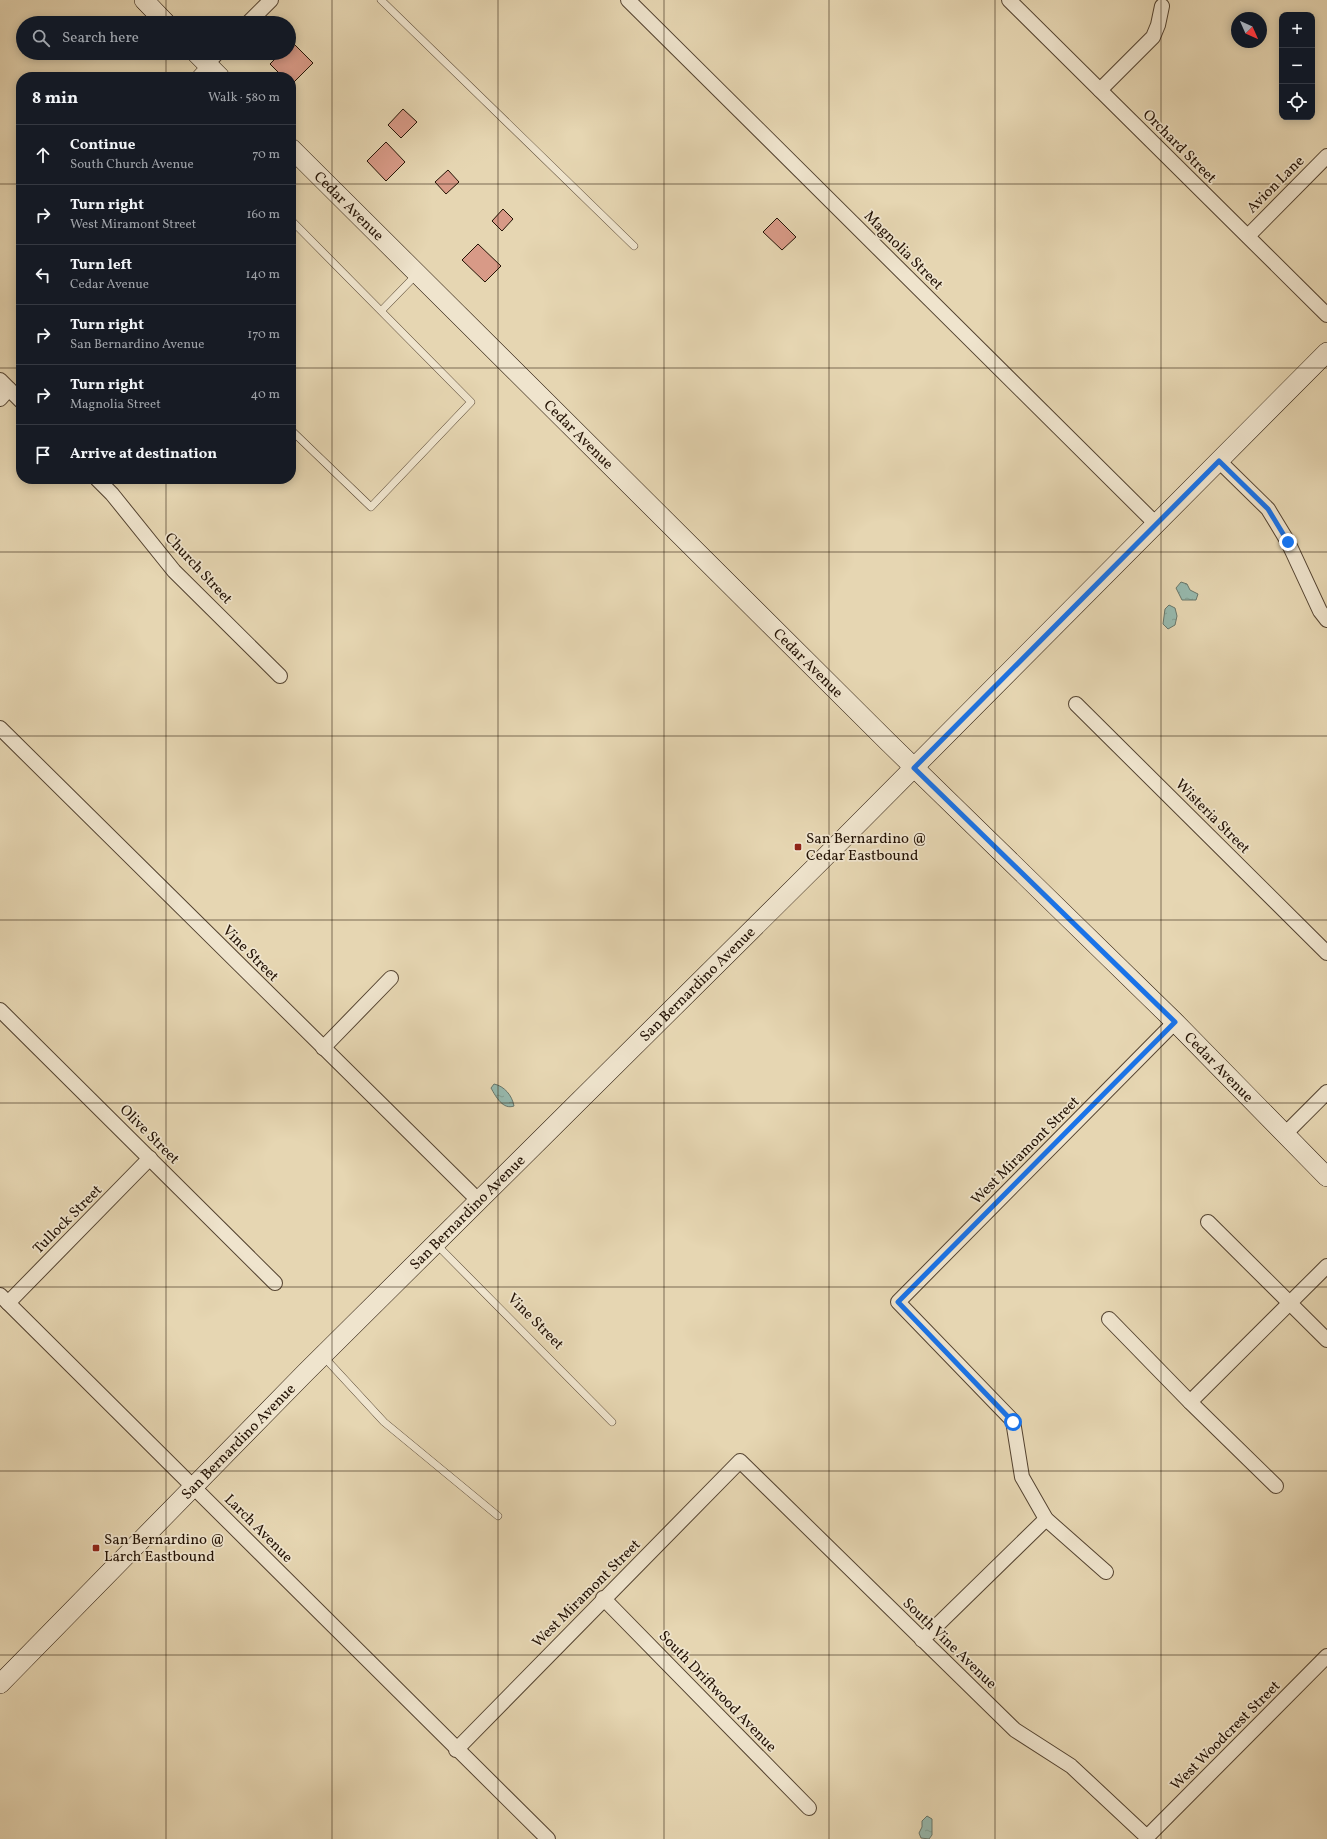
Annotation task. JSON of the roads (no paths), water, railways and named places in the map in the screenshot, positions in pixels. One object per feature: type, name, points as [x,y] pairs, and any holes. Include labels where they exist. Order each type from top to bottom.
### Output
[{"type":"main road","points":[[144,0],[159,16]]},
{"type":"main road","name":"Cedar Avenue","points":[[296,153],[914,768],[1175,1022],[1284,1135],[1327,1177]]},
{"type":"main road","name":"San Bernardino Avenue","points":[[0,1684],[323,1356],[914,768],[1327,352]]},
{"type":"street","points":[[255,16],[271,0]]},
{"type":"street","name":"Magnolia Street","points":[[628,0],[1156,524]]},
{"type":"street","name":"Orchard Street","points":[[1009,0],[1327,316]]},
{"type":"street","points":[[1100,90],[1153,37],[1158,25],[1162,6]]},
{"type":"street","name":"Avion Lane","points":[[1248,236],[1327,156]]},
{"type":"street","points":[[3,389],[16,398]]},
{"type":"street","points":[[1219,461],[1268,509],[1288,542],[1320,611],[1327,620]]},
{"type":"street","name":"Church Street","points":[[102,484],[112,494],[174,571],[280,676]]},
{"type":"street","name":"Wisteria Street","points":[[1076,704],[1327,953]]},
{"type":"street","name":"Vine Street","points":[[0,728],[479,1201]]},
{"type":"street","points":[[323,1048],[391,978]]},
{"type":"street","name":"Olive Street","points":[[0,1010],[275,1283]]},
{"type":"street","name":"West Miramont Street","points":[[1046,1519],[1022,1477],[1013,1422],[898,1302],[1175,1022]]},
{"type":"street","points":[[1284,1135],[1327,1092]]},
{"type":"street","name":"Tullock Street","points":[[4,1299],[150,1158]]},
{"type":"street","points":[[1208,1222],[1327,1340]]},
{"type":"street","points":[[1190,1402],[1327,1266]]},
{"type":"street","name":"Larch Avenue","points":[[4,1299],[368,1659],[456,1750],[548,1839]]},
{"type":"street","points":[[1109,1319],[1190,1402],[1276,1486]]},
{"type":"street","name":"West Miramont Street","points":[[456,1750],[603,1598],[740,1461]]},
{"type":"street","name":"South Vine Avenue","points":[[740,1461],[1016,1730],[1071,1766],[1147,1838]]},
{"type":"street","points":[[922,1640],[1046,1519],[1106,1572]]},
{"type":"street","name":"South Driftwood Avenue","points":[[603,1598],[809,1808]]},
{"type":"street","name":"West Woodcrest Street","points":[[1147,1838],[1327,1656]]},
{"type":"lane","points":[[381,0],[634,246]]},
{"type":"lane","points":[[296,225],[382,310],[471,402],[371,507],[296,435]]},
{"type":"lane","points":[[382,310],[417,274]]},
{"type":"lane","name":"Vine Street","points":[[436,1244],[612,1422]]},
{"type":"lane","points":[[323,1356],[384,1422],[498,1516]]},
{"type":"water","points":[[1181,582],[1187,584],[1190,590],[1198,594],[1196,600],[1182,600],[1176,588]]},
{"type":"water","points":[[1169,605],[1175,608],[1177,616],[1175,625],[1168,629],[1163,624],[1165,609]]},
{"type":"water","points":[[494,1084],[498,1085],[507,1092],[514,1106],[506,1106],[500,1102],[491,1088]]},
{"type":"water","points":[[927,1816],[932,1819],[932,1835],[929,1839],[921,1838],[919,1833],[922,1827],[922,1821]]},
{"type":"place","name":"San Bernardino @ Cedar Eastbound","points":[[798,847]]},
{"type":"place","name":"San Bernardino @ Larch Eastbound","points":[[96,1548]]}]
